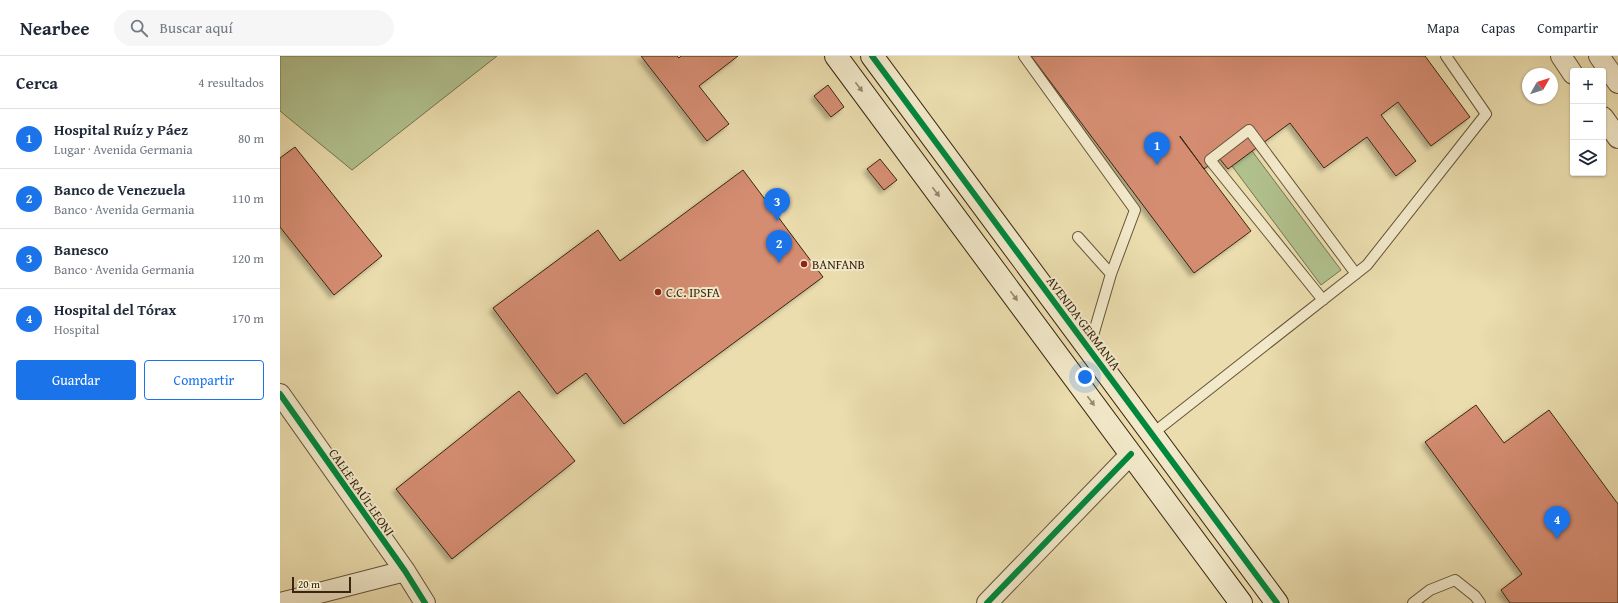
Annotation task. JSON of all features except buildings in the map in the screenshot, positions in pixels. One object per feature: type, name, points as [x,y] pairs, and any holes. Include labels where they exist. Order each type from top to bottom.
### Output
[{"type":"street","points":[[836,56],[1241,603]]},
{"type":"street","name":"AVENIDA GERMANIA","points":[[872,56],[1278,603]]},
{"type":"street","points":[[1561,56],[1570,70]]},
{"type":"street","points":[[1599,56],[1618,83]]},
{"type":"street","points":[[1606,121],[1618,138]]},
{"type":"street","name":"CALLE RAÚL LEONI","points":[[280,394],[405,571],[425,603]]},
{"type":"street","points":[[987,603],[1131,454]]},
{"type":"street","points":[[280,603],[405,571]]},
{"type":"lane","points":[[1024,56],[1135,210],[1111,274],[1089,349]]},
{"type":"lane","points":[[1152,434],[1367,265],[1486,114],[1446,56]]},
{"type":"lane","points":[[1323,300],[1210,160],[1249,130],[1356,274]]},
{"type":"lane","points":[[1078,237],[1111,274]]},
{"type":"lane","points":[[1413,603],[1430,590],[1455,580],[1475,596],[1480,603]]},
{"type":"green space","points":[[280,56],[497,56],[352,170],[280,111]]},
{"type":"green space","points":[[1249,147],[1341,270],[1321,285],[1229,162]]},
{"type":"cycle path","points":[[872,56],[1277,603]]},
{"type":"cycle path","points":[[280,394],[405,571],[425,603]]},
{"type":"cycle path","points":[[987,603],[1131,454]]},
{"type":"place","name":"Hospital Ruíz y Páez","points":[[1157,165]]},
{"type":"place","name":"Banesco","points":[[777,221]]},
{"type":"place","name":"Banco de Venezuela","points":[[779,263]]},
{"type":"place","name":"BANFANB","points":[[804,264]]},
{"type":"place","name":"C.C. IPSFA","points":[[658,292]]},
{"type":"place","name":"Hospital del Tórax","points":[[1557,539]]}]
